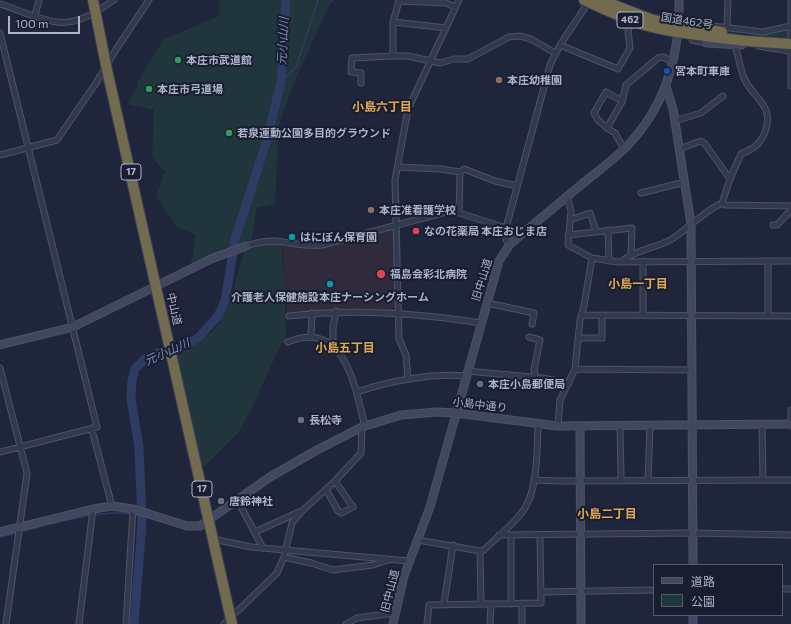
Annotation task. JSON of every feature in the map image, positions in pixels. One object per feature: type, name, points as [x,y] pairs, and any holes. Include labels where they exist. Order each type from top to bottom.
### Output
[{"type":"highway","name":"中山道","points":[[93,0],[106,68],[157,287],[213,539],[229,622]]},
{"type":"highway","name":"国道462号","points":[[601,0],[629,12],[678,29]]},
{"type":"highway","name":"国道462号","points":[[584,3],[632,21],[694,32],[746,38],[791,47]]},
{"type":"highway","name":"国道462号","points":[[746,38],[791,38]]},
{"type":"street","points":[[36,15],[39,0]]},
{"type":"street","points":[[0,4],[57,22],[73,21],[95,13],[114,0]]},
{"type":"street","points":[[0,155],[57,140],[106,68],[117,48],[149,0]]},
{"type":"street","points":[[393,56],[393,22],[399,0],[446,3],[455,7]]},
{"type":"street","points":[[408,379],[406,355],[399,339],[395,180],[408,109],[459,0]]},
{"type":"street","name":"旧中山道","points":[[393,624],[409,561],[430,507],[466,374],[499,261],[510,244],[624,149],[645,124],[666,86],[673,62],[678,29],[679,0]]},
{"type":"street","points":[[727,28],[728,0]]},
{"type":"street","points":[[791,0],[791,86]]},
{"type":"street","points":[[510,244],[506,240],[506,228],[544,84],[555,53],[584,3]]},
{"type":"street","points":[[560,45],[618,69],[630,48],[628,31],[632,21]]},
{"type":"street","points":[[393,22],[446,28]]},
{"type":"street","points":[[791,26],[787,25],[763,32],[706,24],[694,32],[692,40],[706,43],[791,47]]},
{"type":"street","points":[[0,33],[97,427],[92,430],[0,452]]},
{"type":"street","points":[[361,83],[361,73],[351,72],[352,58],[408,56],[440,64],[454,60],[468,59],[509,37],[520,36],[531,39],[555,53]]},
{"type":"street","points":[[622,261],[631,254],[671,239],[706,212],[722,203],[730,179],[741,154],[758,145],[769,121],[767,112],[762,102],[744,79],[735,45]]},
{"type":"street","points":[[607,128],[622,101],[626,85],[658,58],[663,57],[673,62]]},
{"type":"street","points":[[666,86],[675,121],[691,224],[693,316],[693,564]]},
{"type":"street","points":[[622,101],[606,92],[594,113],[598,120],[607,128],[616,133],[624,149]]},
{"type":"street","points":[[675,121],[700,113],[723,96]]},
{"type":"street","points":[[679,149],[701,141],[705,144],[730,179]]},
{"type":"street","points":[[398,167],[441,169],[460,172],[464,169],[495,181],[517,186]]},
{"type":"street","points":[[459,213],[460,172]]},
{"type":"street","points":[[641,192],[684,182]]},
{"type":"street","points":[[567,196],[571,211],[568,245],[592,258],[608,261],[791,261]]},
{"type":"street","points":[[722,203],[726,205],[791,206]]},
{"type":"street","points":[[773,225],[777,225],[791,210]]},
{"type":"street","points":[[0,344],[73,327],[231,250],[260,242],[273,241],[311,246],[322,245],[446,212],[459,213],[506,228]]},
{"type":"street","points":[[570,220],[590,212],[596,231]]},
{"type":"street","points":[[568,235],[632,228],[631,254]]},
{"type":"street","points":[[608,230],[608,261]]},
{"type":"street","points":[[558,426],[560,400],[575,369],[580,320],[592,258]]},
{"type":"street","points":[[643,261],[643,315]]},
{"type":"street","points":[[768,261],[768,316]]},
{"type":"street","points":[[487,303],[534,313],[532,324]]},
{"type":"street","points":[[333,345],[333,327],[336,311]]},
{"type":"street","points":[[289,316],[336,311],[398,313],[433,315],[481,323]]},
{"type":"street","points":[[311,337],[312,313]]},
{"type":"street","points":[[582,315],[791,316]]},
{"type":"street","points":[[579,338],[602,338],[602,315]]},
{"type":"street","points":[[229,622],[277,573],[284,557],[292,523],[301,512],[335,481],[361,453],[362,427],[364,423],[357,392],[344,357],[333,345],[311,337],[298,338],[288,342]]},
{"type":"street","points":[[529,337],[540,340],[534,370],[536,378]]},
{"type":"street","points":[[0,368],[27,473],[6,624]]},
{"type":"street","points":[[575,369],[692,370]]},
{"type":"street","points":[[357,392],[408,379],[451,374],[536,378],[569,383]]},
{"type":"street","points":[[791,410],[791,425]]},
{"type":"street","name":"小島中通り","points":[[209,522],[270,477],[362,427],[401,415],[437,412],[456,413],[558,426],[791,425]]},
{"type":"street","points":[[418,540],[480,551],[484,550],[523,511],[534,480],[538,424]]},
{"type":"street","points":[[762,425],[763,480]]},
{"type":"street","points":[[580,426],[581,624]]},
{"type":"street","points":[[620,426],[621,480]]},
{"type":"street","points":[[648,480],[650,426]]},
{"type":"street","points":[[92,430],[112,506]]},
{"type":"street","points":[[534,480],[791,480]]},
{"type":"street","points":[[326,489],[338,511],[342,513],[353,507],[335,481]]},
{"type":"street","points":[[238,501],[263,548]]},
{"type":"street","points":[[0,532],[93,509],[112,506],[135,509],[187,526],[200,526],[209,522]]},
{"type":"street","points":[[79,624],[93,509]]},
{"type":"street","points":[[126,624],[135,509]]},
{"type":"street","points":[[255,532],[301,512]]},
{"type":"street","points":[[498,535],[694,533],[791,534]]},
{"type":"street","points":[[511,535],[511,604]]},
{"type":"street","points":[[427,624],[429,605],[541,603],[540,535]]},
{"type":"street","points":[[213,539],[263,548],[409,561]]},
{"type":"street","points":[[444,604],[453,545]]},
{"type":"street","points":[[480,551],[481,603]]},
{"type":"street","points":[[284,557],[333,570],[373,565],[391,559]]},
{"type":"street","points":[[541,592],[581,590],[653,590]]},
{"type":"street","points":[[522,604],[522,624]]},
{"type":"street","points":[[490,624],[491,605]]},
{"type":"street","points":[[346,624],[357,618],[395,613]]},
{"type":"shaded area","points":[[394,227],[395,312],[339,309],[288,315],[283,281],[283,244],[307,248],[324,247]]},
{"type":"green space","points":[[219,0],[334,0],[329,6],[295,80],[279,124],[275,204],[257,208],[251,241],[231,246],[191,265],[196,235],[177,227],[156,196],[165,172],[152,157],[154,110],[128,104],[138,85],[137,83],[164,39],[219,16]]},
{"type":"green space","points":[[788,28],[789,49],[751,44],[751,32]]},
{"type":"green space","points":[[267,244],[282,244],[286,341],[281,344],[250,412],[238,433],[201,470],[176,353],[204,338],[217,326],[222,319],[230,301],[245,250]]},
{"type":"waterway","name":"元小山川","points":[[134,624],[142,523],[139,447],[131,399],[132,380],[135,369],[145,359],[157,353],[185,345],[198,338],[218,316],[225,301],[235,239],[266,143],[281,82],[286,0]]},
{"type":"waterway","points":[[281,82],[296,67],[318,0]]},
{"type":"waterway","points":[[0,537],[66,520],[102,514],[131,514]]},
{"type":"waterway","name":"元小山川","points":[[135,515],[141,516]]},
{"type":"place","name":"本庄市武道館","points":[[178,60]]},
{"type":"place","name":"宮本町車庫","points":[[667,71]]},
{"type":"place","name":"本庄幼稚園","points":[[499,80]]},
{"type":"place","name":"本庄市弓道場","points":[[149,89]]},
{"type":"place","name":"若泉運動公園多目的グラウンド","points":[[229,133]]},
{"type":"place","name":"本庄准看護学校","points":[[371,210]]},
{"type":"place","name":"なの花薬局 本庄おじま店","points":[[416,231]]},
{"type":"place","name":"はにぽん保育園","points":[[292,237]]},
{"type":"place","name":"福島会彩北病院","points":[[381,274]]},
{"type":"place","name":"介護老人保健施設本庄ナーシングホーム","points":[[330,284]]},
{"type":"place","name":"本庄小島郵便局","points":[[480,384]]},
{"type":"place","name":"長松寺","points":[[301,420]]},
{"type":"place","name":"唐鈴神社","points":[[221,501]]},
{"type":"district","name":"小島六丁目","points":[[382,107]]},
{"type":"district","name":"小島一丁目","points":[[638,284]]},
{"type":"district","name":"小島五丁目","points":[[345,348]]},
{"type":"district","name":"小島二丁目","points":[[607,514]]}]
